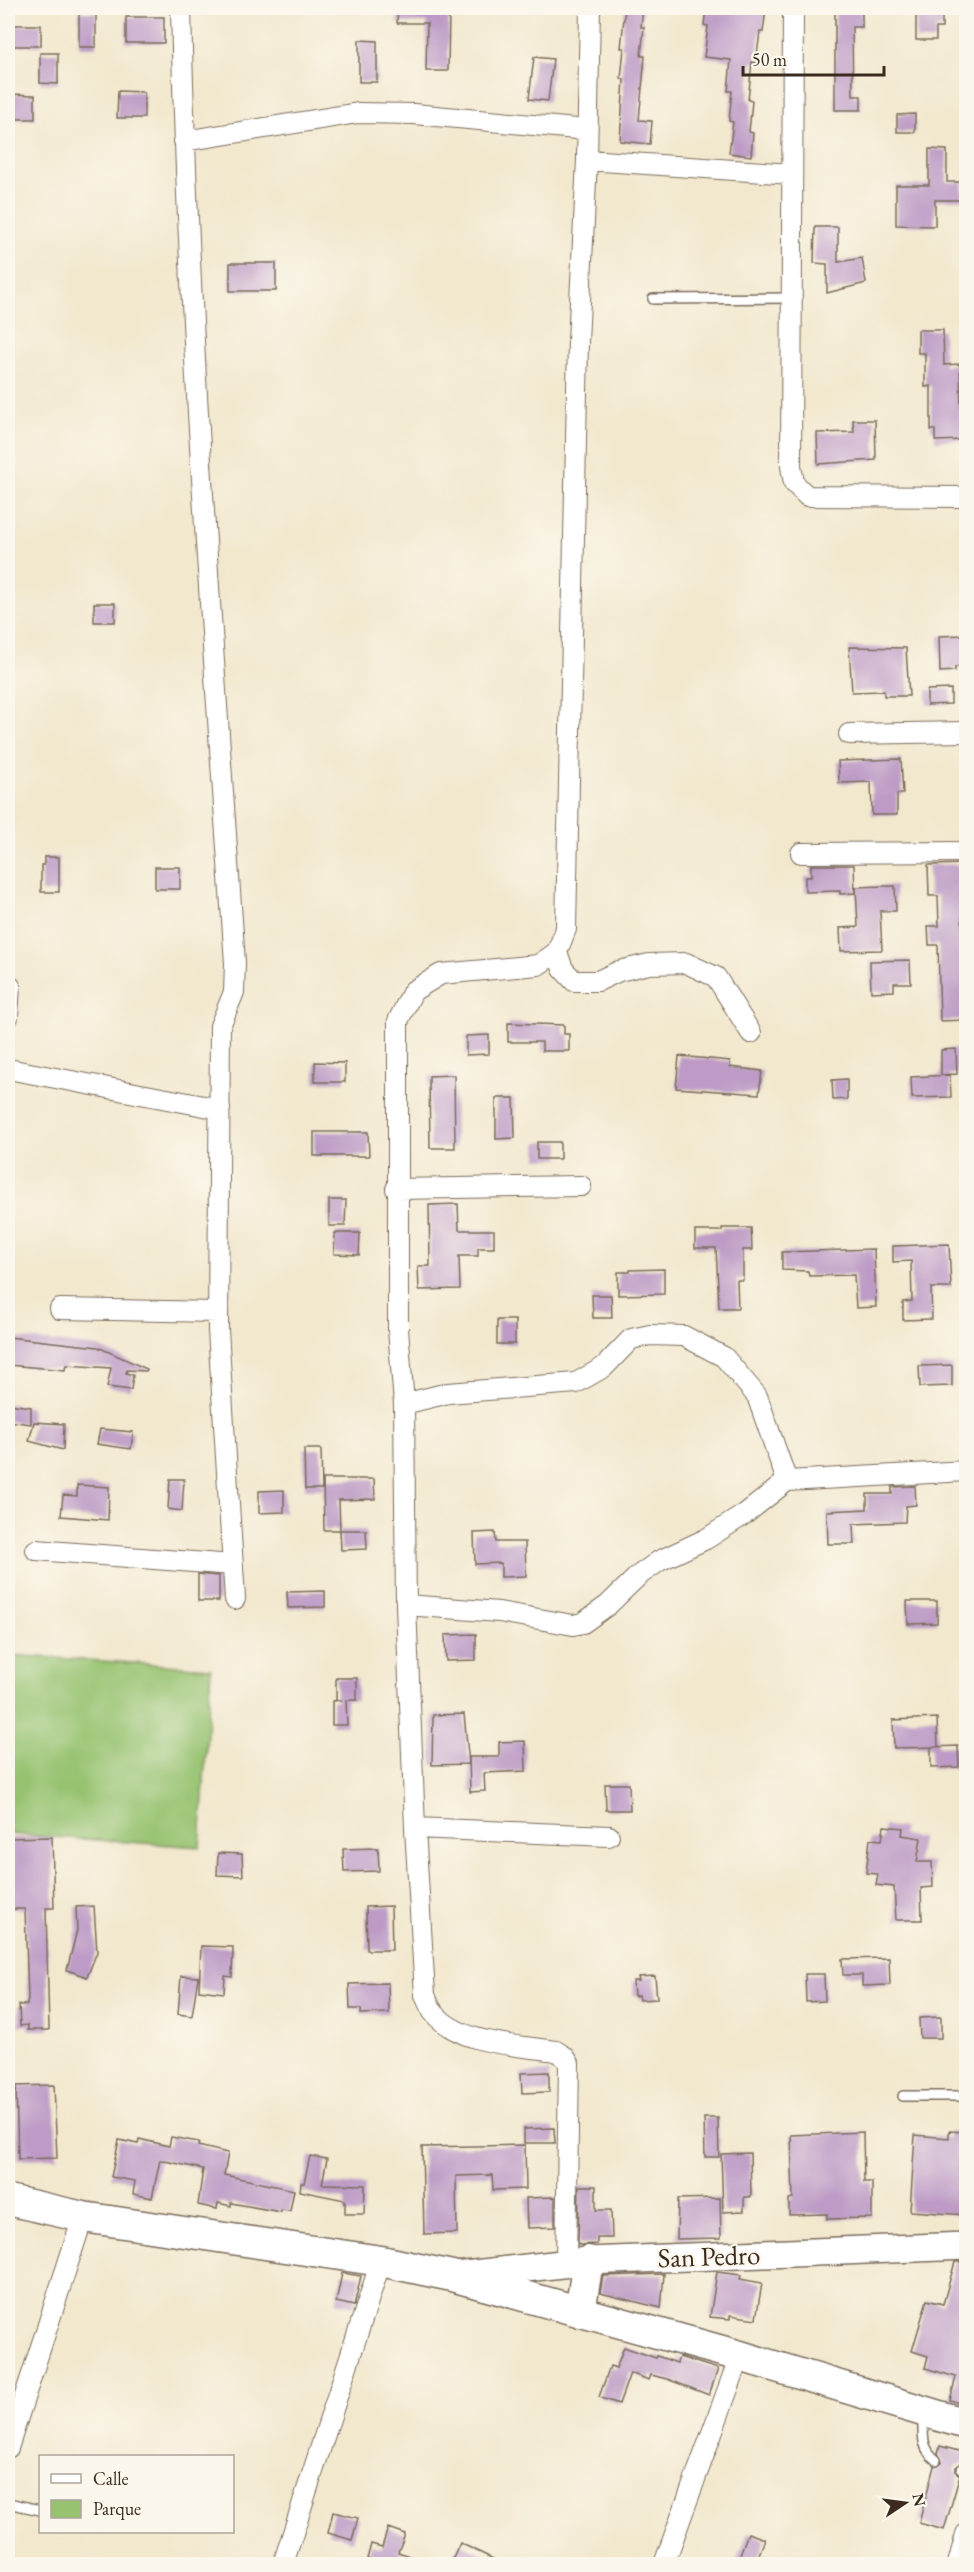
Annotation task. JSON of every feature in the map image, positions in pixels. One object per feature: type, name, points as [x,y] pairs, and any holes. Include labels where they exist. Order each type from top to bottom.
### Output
[{"type":"main road","points":[[8,2200],[83,2217],[381,2261],[452,2276],[740,2356],[966,2424]]},
{"type":"main road","name":"San Pedro","points":[[452,2276],[577,2262],[966,2246]]},
{"type":"main road","points":[[577,2262],[580,2312]]},
{"type":"street","points":[[181,8],[184,141],[197,420],[235,963],[234,992],[220,1026],[218,1312],[235,1599]]},
{"type":"street","points":[[577,2262],[569,2063],[556,2051],[470,2036],[455,2029],[433,2012],[425,1995],[415,1828],[406,1605],[404,1404],[398,1329],[396,1189],[398,1021],[413,991],[441,974],[538,965],[557,952],[566,928],[578,342],[587,160],[590,8]]},
{"type":"street","points":[[793,8],[791,466],[794,483],[807,496],[966,497]]},
{"type":"street","points":[[184,141],[358,113],[414,114],[587,130]]},
{"type":"street","points":[[587,160],[792,174]]},
{"type":"street","points":[[849,734],[966,732]]},
{"type":"street","points":[[801,854],[966,852]]},
{"type":"street","points":[[557,952],[563,969],[574,981],[598,981],[619,971],[649,964],[686,963],[716,977],[751,1033]]},
{"type":"street","points":[[8,1017],[10,986]]},
{"type":"street","points":[[8,1069],[219,1109]]},
{"type":"street","points":[[396,1189],[580,1186]]},
{"type":"street","points":[[60,1309],[218,1312]]},
{"type":"street","points":[[404,1404],[448,1394],[576,1383],[604,1367],[631,1339],[650,1335],[684,1336],[724,1357],[757,1396],[787,1481]]},
{"type":"street","points":[[406,1605],[499,1612],[573,1625],[583,1623],[608,1605],[638,1576],[659,1561],[726,1527],[787,1481],[966,1471]]},
{"type":"street","points":[[36,1550],[232,1565]]},
{"type":"street","points":[[415,1828],[609,1836]]},
{"type":"street","points":[[8,2448],[83,2217]]},
{"type":"street","points":[[283,2565],[381,2261]]},
{"type":"street","points":[[664,2565],[740,2356]]},
{"type":"street","points":[[958,2565],[966,2534]]},
{"type":"lane","points":[[653,299],[793,298]]},
{"type":"lane","points":[[903,2096],[966,2096]]},
{"type":"lane","points":[[923,2411],[923,2445],[927,2453],[936,2460]]},
{"type":"lane","points":[[8,2503],[39,2510]]},
{"type":"green space","points":[[8,1655],[211,1668],[200,1847],[8,1834]]},
{"type":"building","points":[[398,8],[449,9],[448,71],[426,71],[427,23],[397,23]]},
{"type":"building","points":[[625,8],[643,8],[641,56],[645,56],[639,120],[652,121],[650,144],[620,141],[624,79],[621,79],[624,48],[621,48]]},
{"type":"building","points":[[706,8],[766,10],[763,32],[760,32],[756,63],[752,62],[748,100],[752,101],[749,132],[753,133],[751,156],[729,153],[733,122],[729,121],[732,91],[728,91],[731,60],[704,57],[708,26],[704,25]]},
{"type":"building","points":[[835,8],[862,8],[862,27],[852,27],[853,96],[861,96],[861,110],[835,110]]},
{"type":"building","points":[[916,8],[942,8],[942,28],[936,28],[936,40],[916,40]]},
{"type":"building","points":[[79,12],[96,12],[96,47],[79,47]]},
{"type":"building","points":[[126,17],[164,17],[164,43],[126,43]]},
{"type":"building","points":[[13,25],[41,25],[41,46],[12,46]]},
{"type":"building","points":[[359,40],[377,41],[377,82],[359,82]]},
{"type":"building","points":[[40,53],[58,53],[58,84],[40,83]]},
{"type":"building","points":[[534,57],[553,59],[548,101],[529,99]]},
{"type":"building","points":[[118,91],[144,92],[144,118],[117,118]]},
{"type":"building","points":[[9,94],[35,95],[35,119],[9,119]]},
{"type":"building","points":[[915,114],[915,132],[897,132],[897,115]]},
{"type":"building","points":[[929,149],[947,150],[947,182],[963,182],[963,200],[935,200],[935,226],[896,225],[896,185],[929,185]]},
{"type":"building","points":[[815,227],[838,227],[838,262],[862,258],[866,283],[827,293],[827,264],[814,263]]},
{"type":"building","points":[[230,263],[276,263],[276,291],[230,291]]},
{"type":"building","points":[[918,330],[943,330],[944,365],[960,364],[961,413],[966,413],[964,440],[935,441],[935,430],[931,430],[931,386],[925,387],[925,353],[918,353]]},
{"type":"building","points":[[853,420],[875,420],[876,460],[818,464],[817,433],[854,432]]},
{"type":"building","points":[[94,603],[115,603],[115,622],[94,622]]},
{"type":"building","points":[[966,635],[966,666],[955,667],[955,671],[940,672],[939,636]]},
{"type":"building","points":[[849,647],[906,648],[909,696],[884,696],[884,691],[852,692]]},
{"type":"building","points":[[951,689],[951,704],[927,705],[927,690]]},
{"type":"building","points":[[901,759],[903,794],[897,794],[897,815],[872,815],[871,782],[839,783],[838,761]]},
{"type":"building","points":[[44,857],[59,857],[59,892],[41,892],[41,865],[44,865]]},
{"type":"building","points":[[966,864],[965,916],[962,916],[966,1020],[940,1021],[938,945],[929,945],[928,926],[939,926],[938,896],[929,896],[928,865]]},
{"type":"building","points":[[811,865],[854,865],[855,893],[805,892],[805,877],[811,877]]},
{"type":"building","points":[[155,867],[180,867],[180,889],[155,889]]},
{"type":"building","points":[[895,886],[896,911],[880,911],[882,950],[841,951],[840,928],[858,927],[856,887]]},
{"type":"building","points":[[910,960],[911,983],[894,983],[894,991],[871,992],[870,961]]},
{"type":"building","points":[[508,1023],[564,1025],[564,1034],[569,1034],[569,1051],[542,1051],[542,1042],[508,1042]]},
{"type":"building","points":[[489,1035],[489,1054],[466,1055],[466,1036]]},
{"type":"building","points":[[956,1049],[957,1074],[941,1075],[941,1050]]},
{"type":"building","points":[[679,1056],[730,1061],[730,1067],[762,1071],[759,1094],[676,1088]]},
{"type":"building","points":[[315,1062],[345,1063],[345,1082],[315,1082]]},
{"type":"building","points":[[454,1075],[455,1148],[430,1148],[429,1076]]},
{"type":"building","points":[[950,1075],[951,1097],[912,1098],[911,1077]]},
{"type":"building","points":[[847,1079],[847,1099],[833,1100],[832,1080]]},
{"type":"building","points":[[496,1098],[514,1098],[515,1138],[496,1139]]},
{"type":"building","points":[[314,1132],[368,1132],[369,1156],[314,1156]]},
{"type":"building","points":[[537,1142],[560,1142],[560,1159],[537,1159]]},
{"type":"building","points":[[329,1200],[346,1200],[345,1226],[329,1226]]},
{"type":"building","points":[[458,1204],[459,1230],[494,1230],[494,1248],[478,1248],[478,1256],[459,1256],[460,1289],[419,1290],[418,1266],[430,1266],[429,1205]]},
{"type":"building","points":[[722,1228],[751,1228],[752,1250],[743,1250],[743,1280],[737,1280],[738,1308],[719,1308],[716,1248],[695,1248],[695,1231],[722,1231]]},
{"type":"building","points":[[335,1233],[360,1233],[359,1255],[334,1254]]},
{"type":"building","points":[[949,1244],[951,1288],[931,1288],[932,1319],[903,1320],[903,1302],[912,1301],[911,1261],[893,1262],[893,1246]]},
{"type":"building","points":[[874,1249],[876,1307],[856,1308],[854,1275],[809,1276],[808,1271],[782,1270],[782,1252]]},
{"type":"building","points":[[664,1269],[664,1294],[618,1295],[618,1272]]},
{"type":"building","points":[[592,1295],[611,1295],[612,1318],[593,1318]]},
{"type":"building","points":[[497,1320],[515,1320],[515,1344],[497,1344]]},
{"type":"building","points":[[8,1337],[98,1347],[147,1369],[146,1371],[127,1370],[126,1373],[133,1375],[131,1390],[107,1387],[111,1368],[66,1365],[65,1370],[8,1365]]},
{"type":"building","points":[[952,1365],[952,1386],[920,1387],[919,1366]]},
{"type":"building","points":[[8,1404],[31,1407],[31,1424],[8,1421]]},
{"type":"building","points":[[34,1422],[64,1424],[63,1450],[29,1441]]},
{"type":"building","points":[[100,1429],[133,1432],[131,1449],[97,1444]]},
{"type":"building","points":[[304,1449],[321,1449],[322,1489],[305,1489]]},
{"type":"building","points":[[170,1479],[184,1479],[182,1511],[168,1509]]},
{"type":"building","points":[[323,1479],[374,1479],[375,1499],[339,1500],[340,1530],[324,1530]]},
{"type":"building","points":[[77,1485],[109,1487],[108,1520],[61,1516],[63,1495],[77,1496]]},
{"type":"building","points":[[915,1486],[916,1505],[906,1506],[905,1522],[853,1524],[854,1544],[828,1544],[827,1511],[867,1509],[867,1494],[892,1494],[892,1487]]},
{"type":"building","points":[[284,1490],[284,1512],[259,1513],[259,1491]]},
{"type":"building","points":[[340,1530],[366,1530],[367,1549],[341,1550]]},
{"type":"building","points":[[495,1532],[496,1542],[525,1542],[526,1576],[501,1577],[501,1563],[475,1564],[474,1533]]},
{"type":"building","points":[[198,1574],[219,1576],[219,1601],[198,1601]]},
{"type":"building","points":[[325,1591],[325,1607],[288,1608],[287,1592]]},
{"type":"building","points":[[907,1601],[937,1601],[937,1623],[908,1624]]},
{"type":"building","points":[[476,1634],[476,1660],[446,1661],[445,1635]]},
{"type":"building","points":[[336,1678],[357,1678],[357,1700],[346,1700],[347,1725],[332,1725],[332,1701],[342,1700],[336,1700]]},
{"type":"building","points":[[464,1714],[469,1764],[432,1765],[433,1715]]},
{"type":"building","points":[[937,1718],[938,1747],[894,1748],[893,1720]]},
{"type":"building","points":[[525,1741],[526,1771],[484,1773],[485,1791],[470,1792],[469,1757],[499,1757],[499,1742]]},
{"type":"building","points":[[958,1746],[959,1767],[931,1768],[931,1747]]},
{"type":"building","points":[[605,1784],[629,1784],[630,1810],[606,1810]]},
{"type":"building","points":[[884,1826],[903,1828],[902,1835],[921,1838],[917,1862],[932,1862],[933,1887],[921,1888],[922,1920],[896,1920],[894,1887],[876,1885],[878,1874],[866,1873],[870,1839],[882,1840]]},
{"type":"building","points":[[52,1837],[54,1908],[46,1908],[49,2030],[28,2030],[28,2025],[20,2026],[19,2005],[27,2005],[28,1998],[25,1909],[8,1909],[8,1838]]},
{"type":"building","points":[[378,1848],[379,1871],[344,1872],[343,1849]]},
{"type":"building","points":[[218,1853],[242,1854],[243,1876],[217,1875]]},
{"type":"building","points":[[94,1906],[97,1952],[87,1977],[67,1970],[77,1930],[76,1907]]},
{"type":"building","points":[[391,1906],[392,1950],[367,1950],[366,1907]]},
{"type":"building","points":[[201,1946],[233,1947],[232,1977],[225,1976],[224,1993],[199,1990]]},
{"type":"building","points":[[889,1958],[890,1985],[862,1986],[862,1975],[843,1975],[842,1959]]},
{"type":"building","points":[[805,1974],[824,1974],[825,2001],[806,2002]]},
{"type":"building","points":[[181,1976],[198,1977],[192,2016],[178,2014]]},
{"type":"building","points":[[655,1976],[657,1999],[640,2000],[639,1995],[634,1996],[633,1981],[639,1981],[638,1977]]},
{"type":"building","points":[[388,1983],[389,2013],[361,2014],[361,2009],[350,2009],[349,1984]]},
{"type":"building","points":[[941,2017],[941,2038],[920,2038],[919,2018]]},
{"type":"building","points":[[549,2072],[549,2092],[522,2093],[521,2073]]},
{"type":"building","points":[[54,2085],[57,2158],[18,2159],[16,2086]]},
{"type":"building","points":[[704,2118],[718,2118],[719,2157],[705,2157]]},
{"type":"building","points":[[554,2128],[555,2143],[524,2143],[524,2129]]},
{"type":"building","points":[[949,2131],[966,2132],[966,2215],[910,2211],[915,2135],[949,2138]]},
{"type":"building","points":[[863,2132],[864,2182],[872,2182],[872,2218],[827,2219],[827,2214],[789,2215],[789,2199],[793,2198],[791,2135]]},
{"type":"building","points":[[171,2137],[199,2142],[198,2146],[228,2153],[224,2175],[294,2190],[290,2211],[281,2210],[281,2212],[231,2203],[231,2206],[218,2203],[217,2209],[198,2205],[203,2169],[160,2160],[152,2198],[133,2194],[135,2181],[111,2177],[119,2140],[138,2144],[139,2139],[169,2146]]},
{"type":"building","points":[[525,2145],[526,2189],[493,2190],[492,2175],[456,2176],[457,2233],[424,2234],[422,2147]]},
{"type":"building","points":[[750,2153],[751,2197],[744,2197],[744,2211],[723,2212],[721,2154]]},
{"type":"building","points":[[310,2156],[327,2159],[322,2184],[365,2185],[364,2214],[345,2214],[345,2200],[300,2191]]},
{"type":"building","points":[[579,2186],[596,2186],[596,2210],[611,2210],[612,2238],[597,2238],[597,2244],[578,2245]]},
{"type":"building","points":[[555,2197],[555,2227],[527,2228],[526,2198]]},
{"type":"building","points":[[720,2198],[721,2238],[677,2239],[678,2199]]},
{"type":"building","points":[[955,2262],[966,2262],[966,2405],[950,2400],[956,2377],[925,2368],[928,2356],[912,2351],[927,2300],[943,2304]]},
{"type":"building","points":[[717,2272],[741,2275],[740,2279],[762,2283],[756,2319],[730,2315],[730,2319],[710,2317]]},
{"type":"building","points":[[342,2273],[361,2276],[354,2306],[336,2302]]},
{"type":"building","points":[[664,2274],[661,2308],[600,2293],[603,2276]]},
{"type":"building","points":[[624,2347],[677,2363],[679,2357],[718,2369],[709,2395],[667,2379],[651,2375],[649,2380],[630,2373],[619,2404],[599,2397],[610,2366],[616,2368]]},
{"type":"building","points":[[940,2446],[966,2453],[963,2463],[956,2467],[956,2472],[960,2475],[944,2530],[919,2523],[934,2466],[942,2462],[938,2453]]},
{"type":"building","points":[[333,2512],[358,2518],[352,2540],[328,2533]]},
{"type":"building","points":[[388,2528],[405,2534],[398,2552],[426,2561],[426,2565],[386,2565],[367,2559],[371,2544],[382,2547]]},
{"type":"building","points":[[748,2533],[765,2539],[755,2565],[736,2565]]},
{"type":"building","points":[[460,2543],[506,2565],[450,2565]]}]
